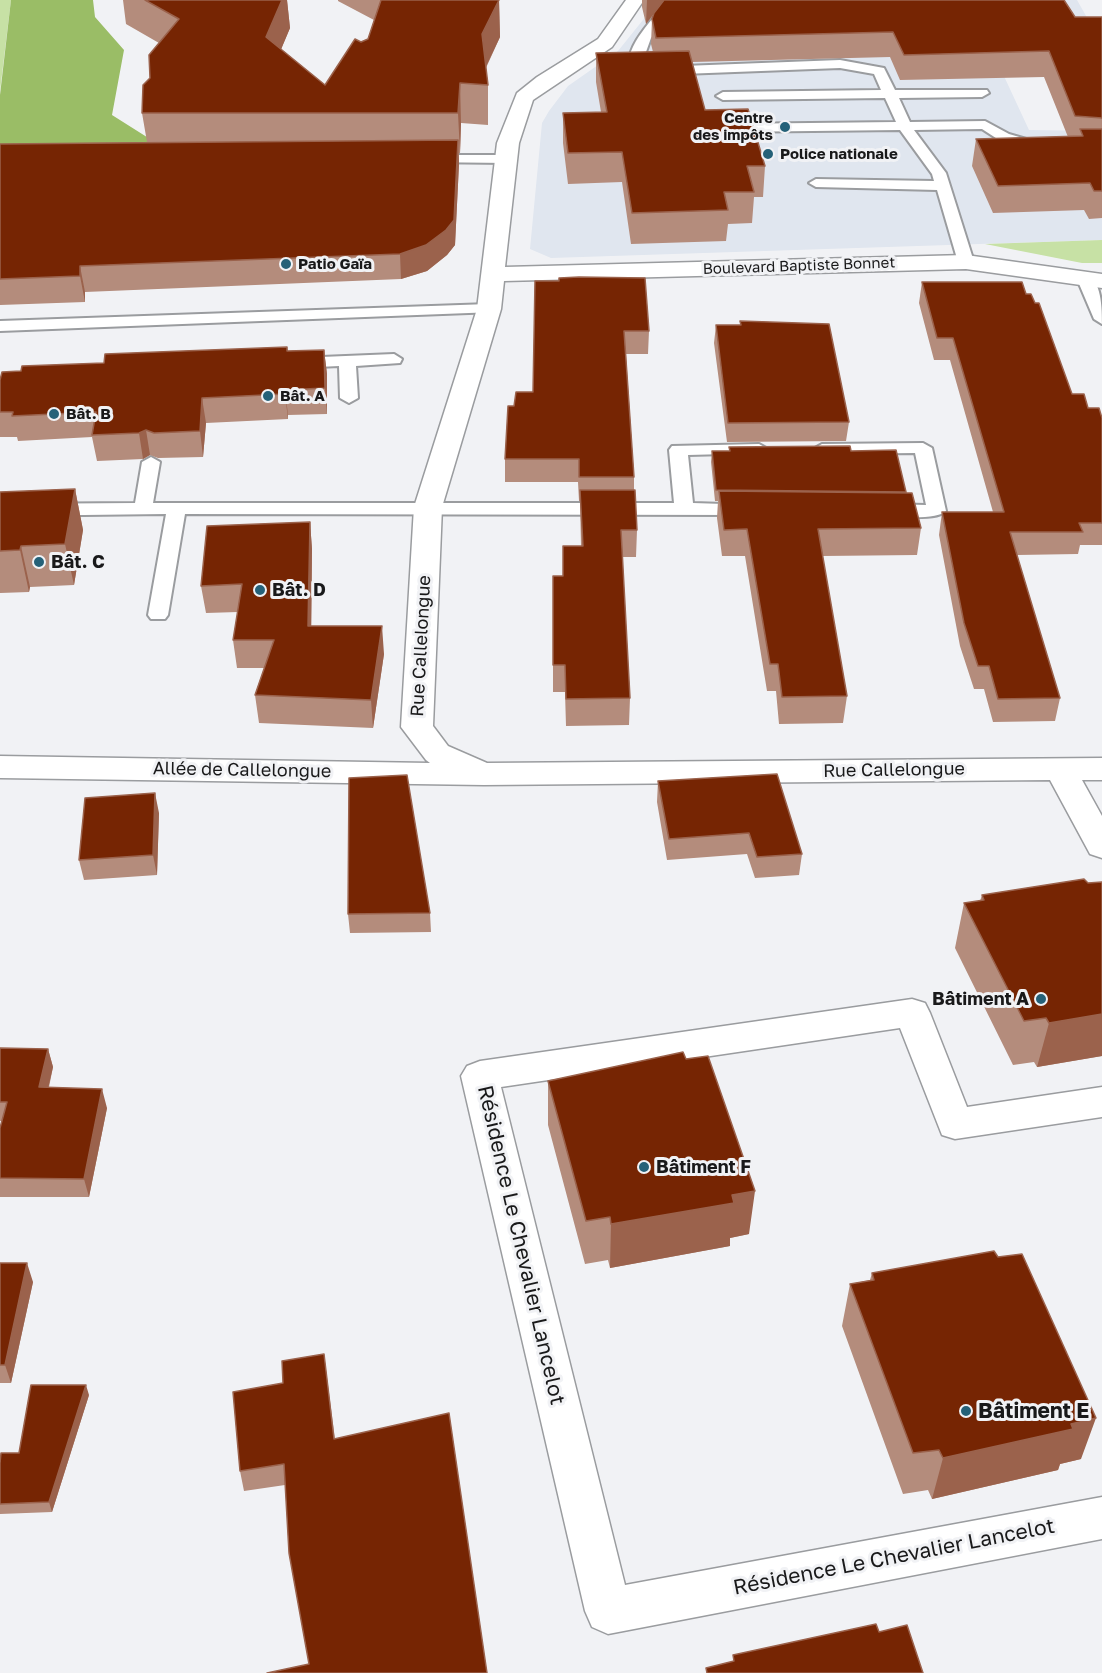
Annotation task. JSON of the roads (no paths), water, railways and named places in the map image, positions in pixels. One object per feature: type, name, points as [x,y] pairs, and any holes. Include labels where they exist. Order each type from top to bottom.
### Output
[{"type":"street","name":"Rue Callelongue","points":[[635,0],[605,43],[544,81],[524,97],[513,122],[489,309],[428,507],[417,728],[437,753],[484,774],[1102,769]]},
{"type":"street","name":"Boulevard Baptiste Bonnet","points":[[494,274],[966,262],[1093,280]]},
{"type":"street","name":"Allée de Callelongue","points":[[0,767],[484,774]]},
{"type":"street","points":[[1060,768],[1102,846]]},
{"type":"street","name":"Résidence Le Chevalier Lancelot","points":[[1102,1102],[956,1124],[912,1013],[480,1076],[608,1611],[1102,1518]]},
{"type":"lane","points":[[673,1],[660,19],[649,27],[639,46],[635,65],[639,68],[656,71],[861,66],[879,70],[909,135],[939,173],[966,262]]},
{"type":"lane","points":[[723,96],[982,93]]},
{"type":"lane","points":[[724,128],[985,125],[1004,137],[1022,144],[1045,148]]},
{"type":"lane","points":[[413,159],[507,159]]},
{"type":"lane","points":[[816,183],[944,186]]},
{"type":"lane","points":[[1093,280],[1100,310]]},
{"type":"lane","points":[[0,326],[489,309]]},
{"type":"lane","points":[[277,364],[394,359]]},
{"type":"lane","points":[[347,361],[349,398]]},
{"type":"lane","points":[[807,449],[923,448],[937,511],[868,510]]},
{"type":"lane","points":[[684,508],[678,450],[772,449]]},
{"type":"lane","points":[[143,510],[151,462]]},
{"type":"lane","points":[[0,510],[428,507],[764,509]]},
{"type":"lane","points":[[158,615],[176,510]]},
{"type":"place","name":"Centre des impôts","points":[[785,127]]},
{"type":"place","name":"Police nationale","points":[[768,154]]},
{"type":"place","name":"Patio Gaïa","points":[[286,264]]},
{"type":"place","name":"Bât. A","points":[[268,396]]},
{"type":"place","name":"Bât. B","points":[[54,414]]},
{"type":"place","name":"Bât. C","points":[[39,562]]},
{"type":"place","name":"Bât. D","points":[[260,590]]},
{"type":"place","name":"Bâtiment A","points":[[1041,999]]},
{"type":"place","name":"Bâtiment F","points":[[644,1167]]},
{"type":"place","name":"Bâtiment E","points":[[966,1411]]}]
